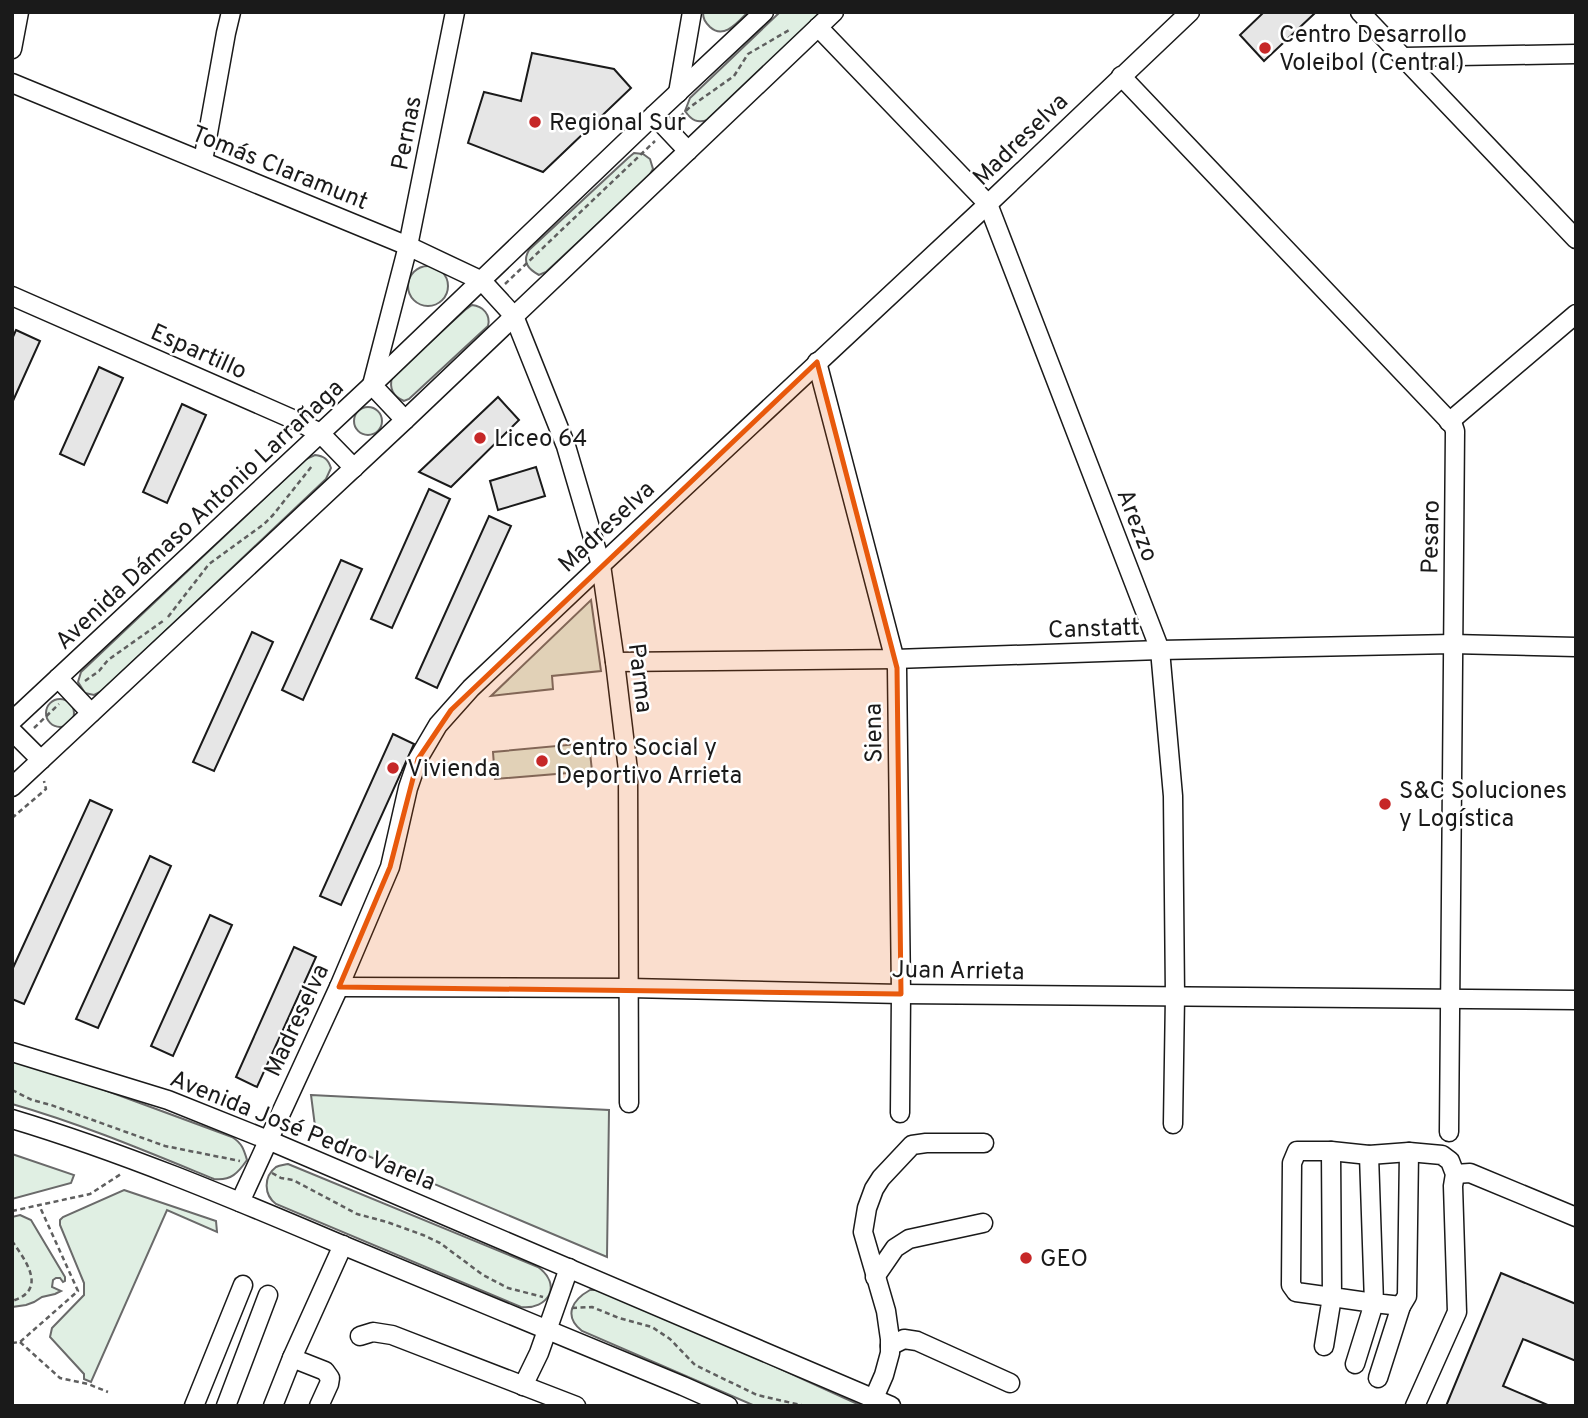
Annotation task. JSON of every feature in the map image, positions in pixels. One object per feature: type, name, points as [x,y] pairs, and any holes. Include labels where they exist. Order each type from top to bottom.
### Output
[{"type":"street","points":[[12,49],[19,12]]},
{"type":"street","points":[[203,162],[231,12]]},
{"type":"street","name":"Pernas","points":[[372,386],[408,246],[455,12]]},
{"type":"street","points":[[678,93],[692,12]]},
{"type":"street","name":"Avenida Dámaso Antonio Larrañaga","points":[[12,721],[326,439],[372,386],[489,287],[654,115],[764,12]]},
{"type":"street","points":[[12,786],[405,420],[834,12]]},
{"type":"street","name":"Madreselva","points":[[240,1202],[340,987],[390,867],[408,788],[418,759],[438,725],[471,688],[1190,12]]},
{"type":"street","points":[[1364,14],[1576,239]]},
{"type":"street","name":"Arezzo","points":[[818,27],[988,204],[1160,650],[1173,796],[1173,1124]]},
{"type":"street","points":[[1404,57],[1576,54]]},
{"type":"street","points":[[1121,76],[1449,422],[1576,314]]},
{"type":"street","name":"Tomás Claramunt","points":[[12,83],[408,246],[489,287],[514,316]]},
{"type":"street","points":[[654,115],[688,150]]},
{"type":"street","name":"Espartillo","points":[[12,296],[297,421],[326,439],[354,468]]},
{"type":"street","name":"Parma","points":[[514,316],[566,446],[601,565],[628,770],[629,1103]]},
{"type":"street","name":"Siena","points":[[817,362],[897,668],[900,1113]]},
{"type":"street","name":"Avenida Dámaso Antonio Larrañaga","points":[[372,386],[405,420]]},
{"type":"street","name":"Pesaro","points":[[1449,422],[1455,431],[1456,440],[1449,1132]]},
{"type":"street","name":"Canstatt","points":[[615,662],[895,659],[1452,644],[1576,646]]},
{"type":"street","name":"Avenida Dámaso Antonio Larrañaga","points":[[58,678],[91,713]]},
{"type":"street","points":[[17,736],[40,760]]},
{"type":"street","name":"Juan Arrieta","points":[[340,987],[1576,1000]]},
{"type":"street","name":"Avenida José Pedro Varela","points":[[12,1052],[168,1100],[268,1140],[891,1406]]},
{"type":"street","points":[[12,1119],[240,1202],[728,1406]]},
{"type":"street","points":[[874,1398],[884,1375],[890,1346],[886,1311],[863,1232],[874,1189],[912,1145],[984,1143]]},
{"type":"street","points":[[1401,1306],[1296,1292],[1291,1285],[1292,1163],[1297,1151],[1369,1154],[1409,1152],[1442,1155],[1450,1161],[1455,1174],[1457,1312],[1415,1406]]},
{"type":"street","points":[[1324,1346],[1332,1297],[1331,1151]]},
{"type":"street","points":[[1378,1378],[1401,1306],[1407,1296],[1409,1152]]},
{"type":"street","points":[[1355,1364],[1374,1303],[1369,1154]]},
{"type":"street","points":[[1455,1174],[1470,1173],[1576,1217]]},
{"type":"street","points":[[875,1277],[895,1248],[909,1239],[983,1223]]},
{"type":"street","points":[[273,1406],[343,1245]]},
{"type":"street","points":[[523,1386],[569,1268]]},
{"type":"street","points":[[194,1406],[243,1285]]},
{"type":"street","points":[[226,1406],[268,1295]]},
{"type":"street","points":[[360,1336],[373,1332],[392,1335],[576,1406]]},
{"type":"street","points":[[890,1346],[904,1339],[917,1341],[1010,1383]]},
{"type":"street","points":[[292,1358],[325,1370],[330,1378],[319,1406]]},
{"type":"path","points":[[489,287],[690,107],[734,76],[748,54],[792,27]]},
{"type":"path","points":[[17,736],[99,671],[108,660],[166,619],[209,564],[273,515],[312,466],[326,439]]},
{"type":"path","points":[[12,818],[46,789],[40,760]]},
{"type":"path","points":[[12,1090],[32,1100],[165,1146],[242,1161],[281,1178],[293,1180],[357,1214],[387,1222],[440,1243],[483,1275],[508,1288],[575,1308],[592,1307],[652,1327],[670,1339],[695,1365],[757,1395],[805,1406]]},
{"type":"path","points":[[12,1210],[90,1194],[139,1163]]},
{"type":"path","points":[[12,1343],[20,1342],[78,1291],[39,1205]]},
{"type":"path","points":[[12,1241],[32,1275],[33,1283],[24,1295],[12,1301]]},
{"type":"path","points":[[20,1342],[60,1378],[108,1392]]},
{"type":"highlighted area","points":[[817,362],[897,668],[901,994],[339,987],[390,867],[418,759],[451,710]]},
{"type":"green space","points":[[703,12],[748,12],[726,31],[720,32],[708,25]]},
{"type":"green space","points":[[780,12],[822,12],[708,120],[698,121],[690,117],[685,111],[690,98]]},
{"type":"green space","points":[[634,153],[643,154],[650,159],[653,169],[649,176],[546,272],[539,275],[532,270],[526,262],[529,250]]},
{"type":"green space","points":[[428,266],[442,272],[448,286],[442,300],[428,306],[414,300],[408,286],[414,272]]},
{"type":"green space","points":[[472,305],[485,312],[488,326],[409,399],[404,401],[397,397],[391,385],[392,377]]},
{"type":"green space","points":[[368,407],[378,411],[382,421],[378,431],[368,435],[358,431],[354,421],[358,411]]},
{"type":"green space","points":[[315,455],[325,458],[330,465],[326,479],[102,691],[94,695],[85,693],[78,682],[81,672],[306,459]]},
{"type":"green space","points":[[591,600],[601,671],[552,676],[553,689],[491,696]]},
{"type":"green space","points":[[60,699],[70,703],[74,713],[70,723],[60,727],[50,723],[46,713],[50,703]]},
{"type":"green space","name":"Centro Social y Deportivo Arrieta","points":[[589,743],[592,771],[495,779],[493,752]]},
{"type":"green space","points":[[12,1060],[72,1078],[232,1137],[244,1150],[247,1160],[233,1175],[225,1179],[214,1179],[89,1129],[12,1104]]},
{"type":"green space","points":[[311,1095],[609,1110],[607,1257],[316,1134]]},
{"type":"green space","points":[[12,1154],[74,1175],[71,1183],[12,1199]]},
{"type":"green space","points":[[288,1164],[538,1267],[550,1281],[549,1295],[539,1305],[521,1307],[276,1204],[267,1191],[267,1181],[276,1167]]},
{"type":"green space","points":[[124,1190],[216,1221],[217,1232],[167,1210],[91,1382],[84,1379],[84,1374],[50,1337],[52,1328],[84,1295],[84,1283],[60,1220]]},
{"type":"green space","points":[[20,1215],[31,1220],[65,1281],[60,1278],[53,1280],[52,1287],[61,1291],[55,1294],[26,1305],[12,1307],[12,1217]]},
{"type":"green space","points":[[590,1290],[597,1290],[732,1347],[862,1406],[755,1406],[582,1331],[571,1314],[578,1299]]},
{"type":"building","name":"Centro Desarrollo Voleibol (Central)","points":[[1264,12],[1315,13],[1264,61],[1240,35]]},
{"type":"building","name":"Regional Sur","points":[[532,53],[614,69],[631,88],[543,172],[468,143],[484,92],[521,101]]},
{"type":"building","points":[[16,330],[40,341],[12,403],[12,339]]},
{"type":"building","points":[[99,367],[123,378],[84,465],[60,454]]},
{"type":"building","points":[[498,397],[519,420],[451,487],[419,472]]},
{"type":"building","points":[[182,404],[206,415],[167,503],[143,492]]},
{"type":"building","points":[[536,467],[545,496],[498,510],[490,481]]},
{"type":"building","points":[[429,489],[450,499],[392,628],[371,619]]},
{"type":"building","points":[[489,516],[511,526],[437,688],[416,678]]},
{"type":"building","points":[[341,560],[362,569],[303,700],[282,690]]},
{"type":"building","points":[[252,632],[273,642],[214,771],[193,762]]},
{"type":"building","points":[[393,734],[414,744],[341,905],[320,896]]},
{"type":"building","points":[[90,800],[112,810],[24,1004],[12,999],[12,970]]},
{"type":"building","points":[[150,856],[171,866],[98,1028],[76,1019]]},
{"type":"building","points":[[210,915],[232,925],[173,1056],[151,1046]]},
{"type":"building","points":[[294,947],[316,957],[257,1087],[236,1077]]},
{"type":"building","points":[[1501,1273],[1576,1304],[1576,1361],[1523,1339],[1503,1386],[1550,1406],[1446,1406]]},
{"type":"place","name":"Centro Desarrollo Voleibol (Central)","points":[[1265,48]]},
{"type":"place","name":"Regional Sur","points":[[535,122]]},
{"type":"place","name":"Liceo 64","points":[[480,438]]},
{"type":"place","name":"Centro Social y Deportivo Arrieta","points":[[542,761]]},
{"type":"place","name":"Vivienda","points":[[393,768]]},
{"type":"place","name":"S&C Soluciones y Logística","points":[[1385,804]]},
{"type":"place","name":"GEO","points":[[1026,1258]]}]
